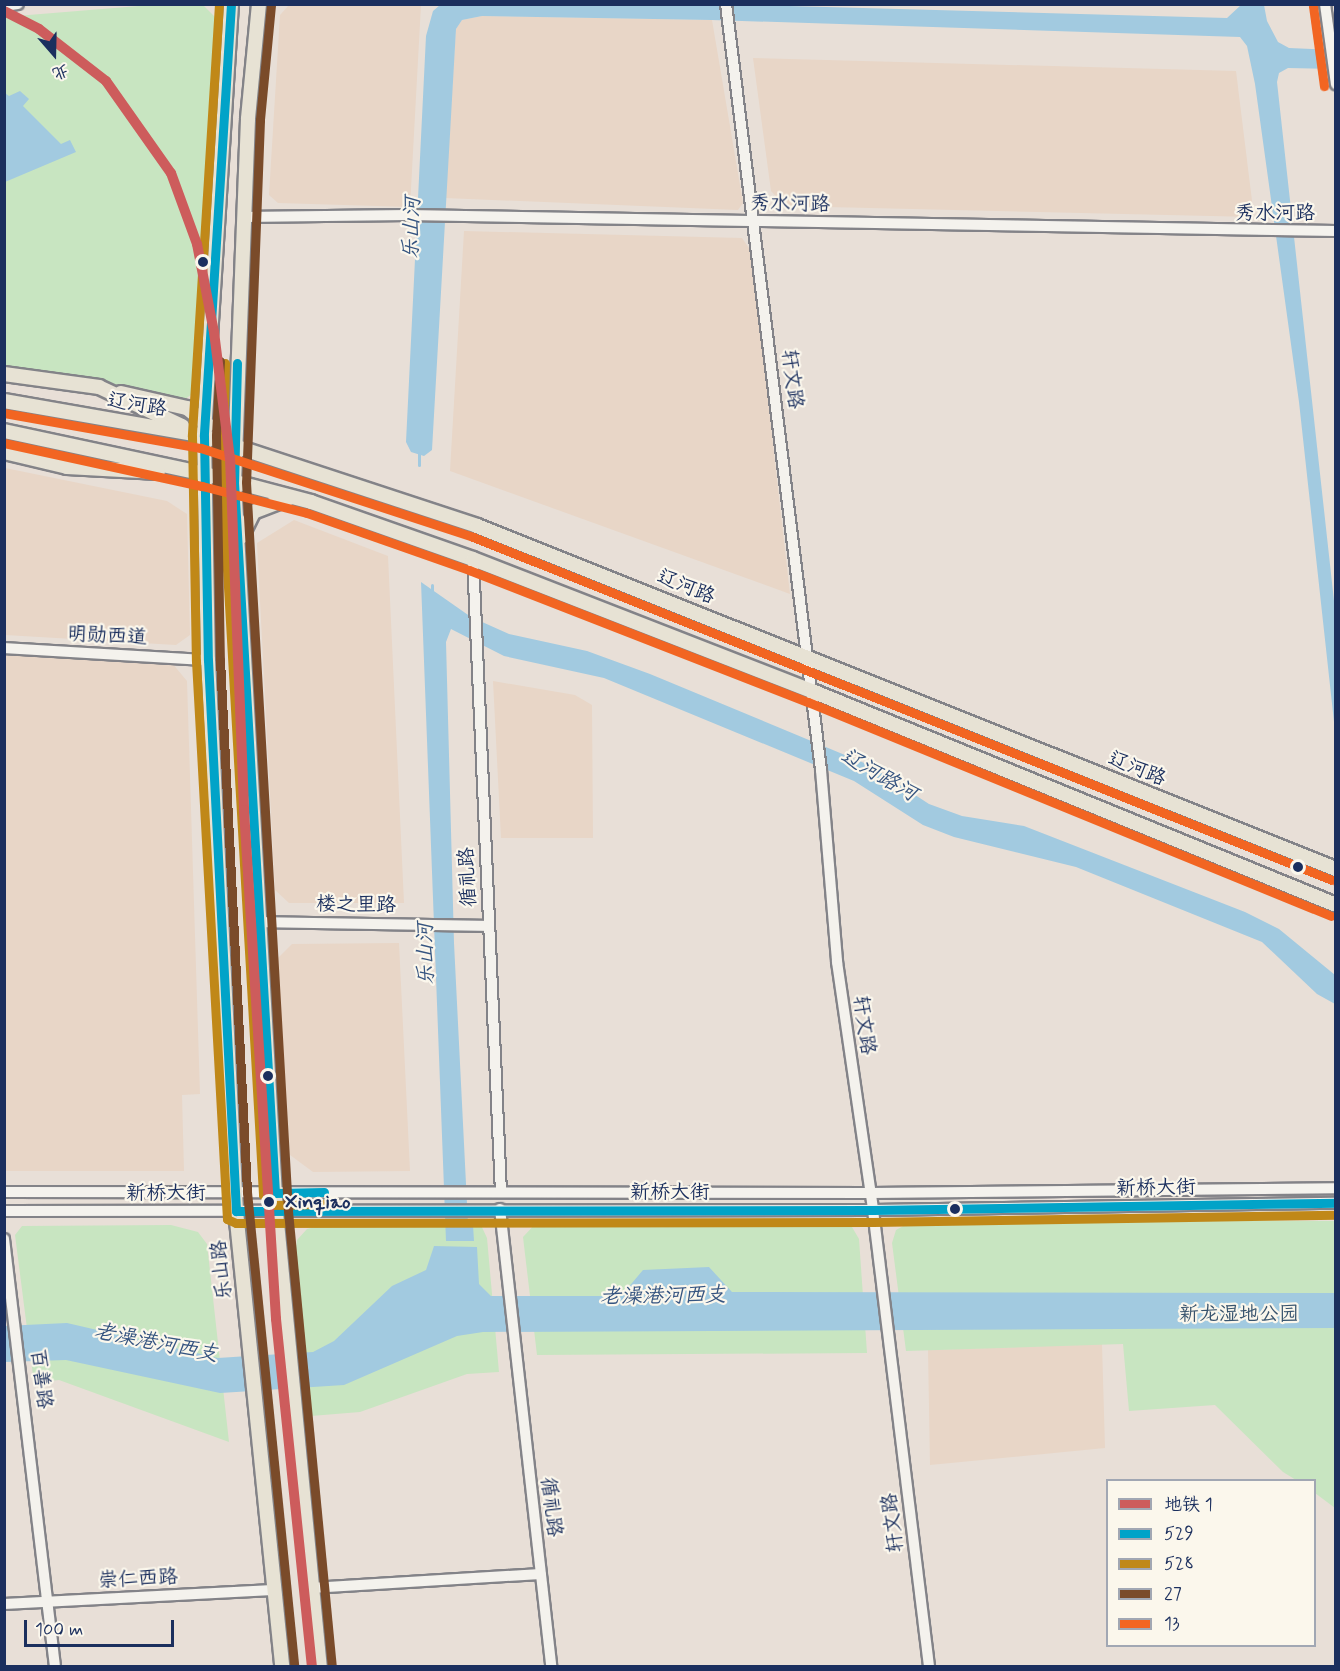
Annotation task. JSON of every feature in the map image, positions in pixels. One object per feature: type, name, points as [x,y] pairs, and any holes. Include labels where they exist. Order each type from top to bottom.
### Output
[{"type":"main road","name":"乐山路","points":[[231,4],[204,429],[208,660],[236,1211],[282,1666]]},
{"type":"main road","points":[[259,4],[243,218],[234,482],[276,1212],[320,1666]]},
{"type":"main road","points":[[4,374],[99,387],[204,429]]},
{"type":"main road","name":"辽河路","points":[[4,401],[204,429],[234,444],[477,526],[1335,868]]},
{"type":"main road","points":[[4,431],[205,474],[291,497],[473,559],[812,691],[1335,905]]},
{"type":"main road","points":[[4,452],[67,467],[205,474]]},
{"type":"main road","points":[[238,551],[243,526],[253,512],[291,497]]},
{"type":"street","points":[[4,6],[18,4]]},
{"type":"street","name":"轩文路","points":[[726,4],[808,656],[821,770],[837,962],[871,1193],[929,1666]]},
{"type":"street","points":[[1325,4],[1335,84]]},
{"type":"street","name":"秀水河路","points":[[243,218],[408,214],[1335,231]]},
{"type":"street","name":"循礼路","points":[[473,559],[475,645],[501,1192]]},
{"type":"street","name":"明勋西道","points":[[4,648],[208,660]]},
{"type":"street","name":"楼之里路","points":[[259,922],[488,926]]},
{"type":"street","name":"新桥大街","points":[[4,1192],[871,1193],[1335,1188]]},
{"type":"street","name":"新桥大街","points":[[4,1211],[276,1212],[464,1208],[873,1210],[1335,1203]]},
{"type":"street","name":"循礼路","points":[[500,1209],[513,1352],[551,1666]]},
{"type":"street","name":"百善路","points":[[4,1239],[22,1372],[55,1666]]},
{"type":"street","points":[[311,1588],[541,1574]]},
{"type":"street","name":"崇仁西路","points":[[4,1604],[273,1590]]},
{"type":"shaded area","points":[[289,5],[421,5],[410,207],[278,203],[269,195],[280,15]]},
{"type":"shaded area","points":[[482,16],[712,20],[743,203],[738,210],[445,198],[456,29],[462,20]]},
{"type":"shaded area","points":[[753,58],[1236,71],[1254,217],[785,206],[771,191]]},
{"type":"shaded area","points":[[464,231],[742,238],[751,251],[790,594],[450,471]]},
{"type":"shaded area","points":[[5,468],[167,501],[187,514],[190,635],[176,645],[5,635]]},
{"type":"shaded area","points":[[294,520],[388,556],[404,903],[289,903],[275,890],[257,543]]},
{"type":"shaded area","points":[[4,655],[172,663],[187,681],[200,1094],[182,1095],[184,1171],[5,1171]]},
{"type":"shaded area","points":[[493,681],[575,695],[592,705],[593,838],[501,838]]},
{"type":"shaded area","points":[[399,943],[410,1171],[313,1172],[286,1152],[278,958],[292,944]]},
{"type":"shaded area","points":[[1102,1344],[1105,1448],[930,1465],[928,1350]]},
{"type":"green space","points":[[202,4],[216,18],[194,393],[185,399],[5,365],[4,17],[151,5]]},
{"type":"green space","name":"新龙湿地公园","points":[[916,1219],[1335,1221],[1335,1508],[1316,1494],[1316,1479],[1294,1479],[1283,1472],[1215,1405],[1129,1411],[1123,1344],[906,1351],[892,1243],[896,1230]]},
{"type":"green space","points":[[473,1221],[480,1223],[487,1238],[499,1372],[467,1374],[360,1412],[311,1416],[295,1255],[297,1240],[307,1229],[326,1224]]},
{"type":"green space","points":[[537,1222],[837,1222],[852,1227],[859,1239],[867,1353],[537,1355],[523,1237]]},
{"type":"green space","points":[[171,1225],[198,1232],[207,1244],[229,1442],[59,1380],[34,1383],[15,1235],[22,1226]]},
{"type":"water","points":[[440,5],[751,5],[1227,18],[1241,5],[1264,5],[1267,21],[1278,42],[1289,48],[1335,50],[1335,69],[1288,68],[1279,73],[1277,82],[1335,610],[1335,731],[1299,402],[1255,84],[1247,46],[1240,37],[712,20],[482,16],[462,20],[456,29],[432,450],[424,456],[411,452],[406,442],[426,36],[433,11]]},
{"type":"water","points":[[20,91],[29,99],[23,106],[61,144],[70,140],[76,152],[5,182],[5,93],[9,96]]},
{"type":"water","name":"辽河路河","points":[[421,582],[471,617],[509,634],[587,651],[650,674],[869,765],[929,804],[962,816],[1024,826],[1245,912],[1279,929],[1335,975],[1335,1004],[1317,994],[1262,942],[1076,867],[954,837],[923,825],[854,781],[604,678],[504,656],[451,629],[446,642],[454,943],[468,1224],[473,1225],[474,1241],[446,1241]]},
{"type":"water","name":"老澡港河西支","points":[[434,1246],[477,1247],[479,1284],[491,1296],[621,1296],[643,1270],[709,1267],[732,1292],[1336,1293],[1335,1328],[483,1332],[457,1336],[344,1385],[220,1393],[66,1360],[5,1362],[4,1326],[67,1323],[218,1358],[313,1352],[334,1341],[392,1286],[426,1270]]},
{"type":"waterway","name":"乐山河","points":[[419,453],[419,465]]},
{"type":"waterway","name":"乐山河","points":[[432,585],[432,593]]},
{"type":"metro line","name":"1","points":[[4,11],[39,29],[106,81],[171,173],[197,244],[214,332],[230,458],[244,810],[276,1319],[312,1666]]},
{"type":"transit line","name":"528","points":[[219,4],[192,436],[196,661],[227,1219],[236,1223],[873,1222],[1336,1215]]},
{"type":"transit line","name":"529","points":[[231,4],[204,436],[208,660],[236,1211],[873,1210],[1336,1203]]},
{"type":"transit line","name":"27","points":[[271,5],[260,120],[246,482],[288,1211],[332,1665]]},
{"type":"transit line","name":"13","points":[[1313,6],[1324,86]]},
{"type":"transit line","name":"27","points":[[220,361],[216,436],[220,660],[247,1192],[294,1665]]},
{"type":"transit line","name":"528","points":[[225,363],[222,483],[263,1195],[273,1205],[324,1204]]},
{"type":"transit line","name":"529","points":[[237,363],[234,482],[275,1193],[324,1192]]},
{"type":"transit line","name":"13","points":[[4,413],[201,448],[473,537],[1332,880]]},
{"type":"transit line","name":"13","points":[[4,443],[202,486],[307,513],[469,570],[808,702],[1331,916]]},
{"type":"place","name":"Xinqiao","points":[[269,1202]]}]
